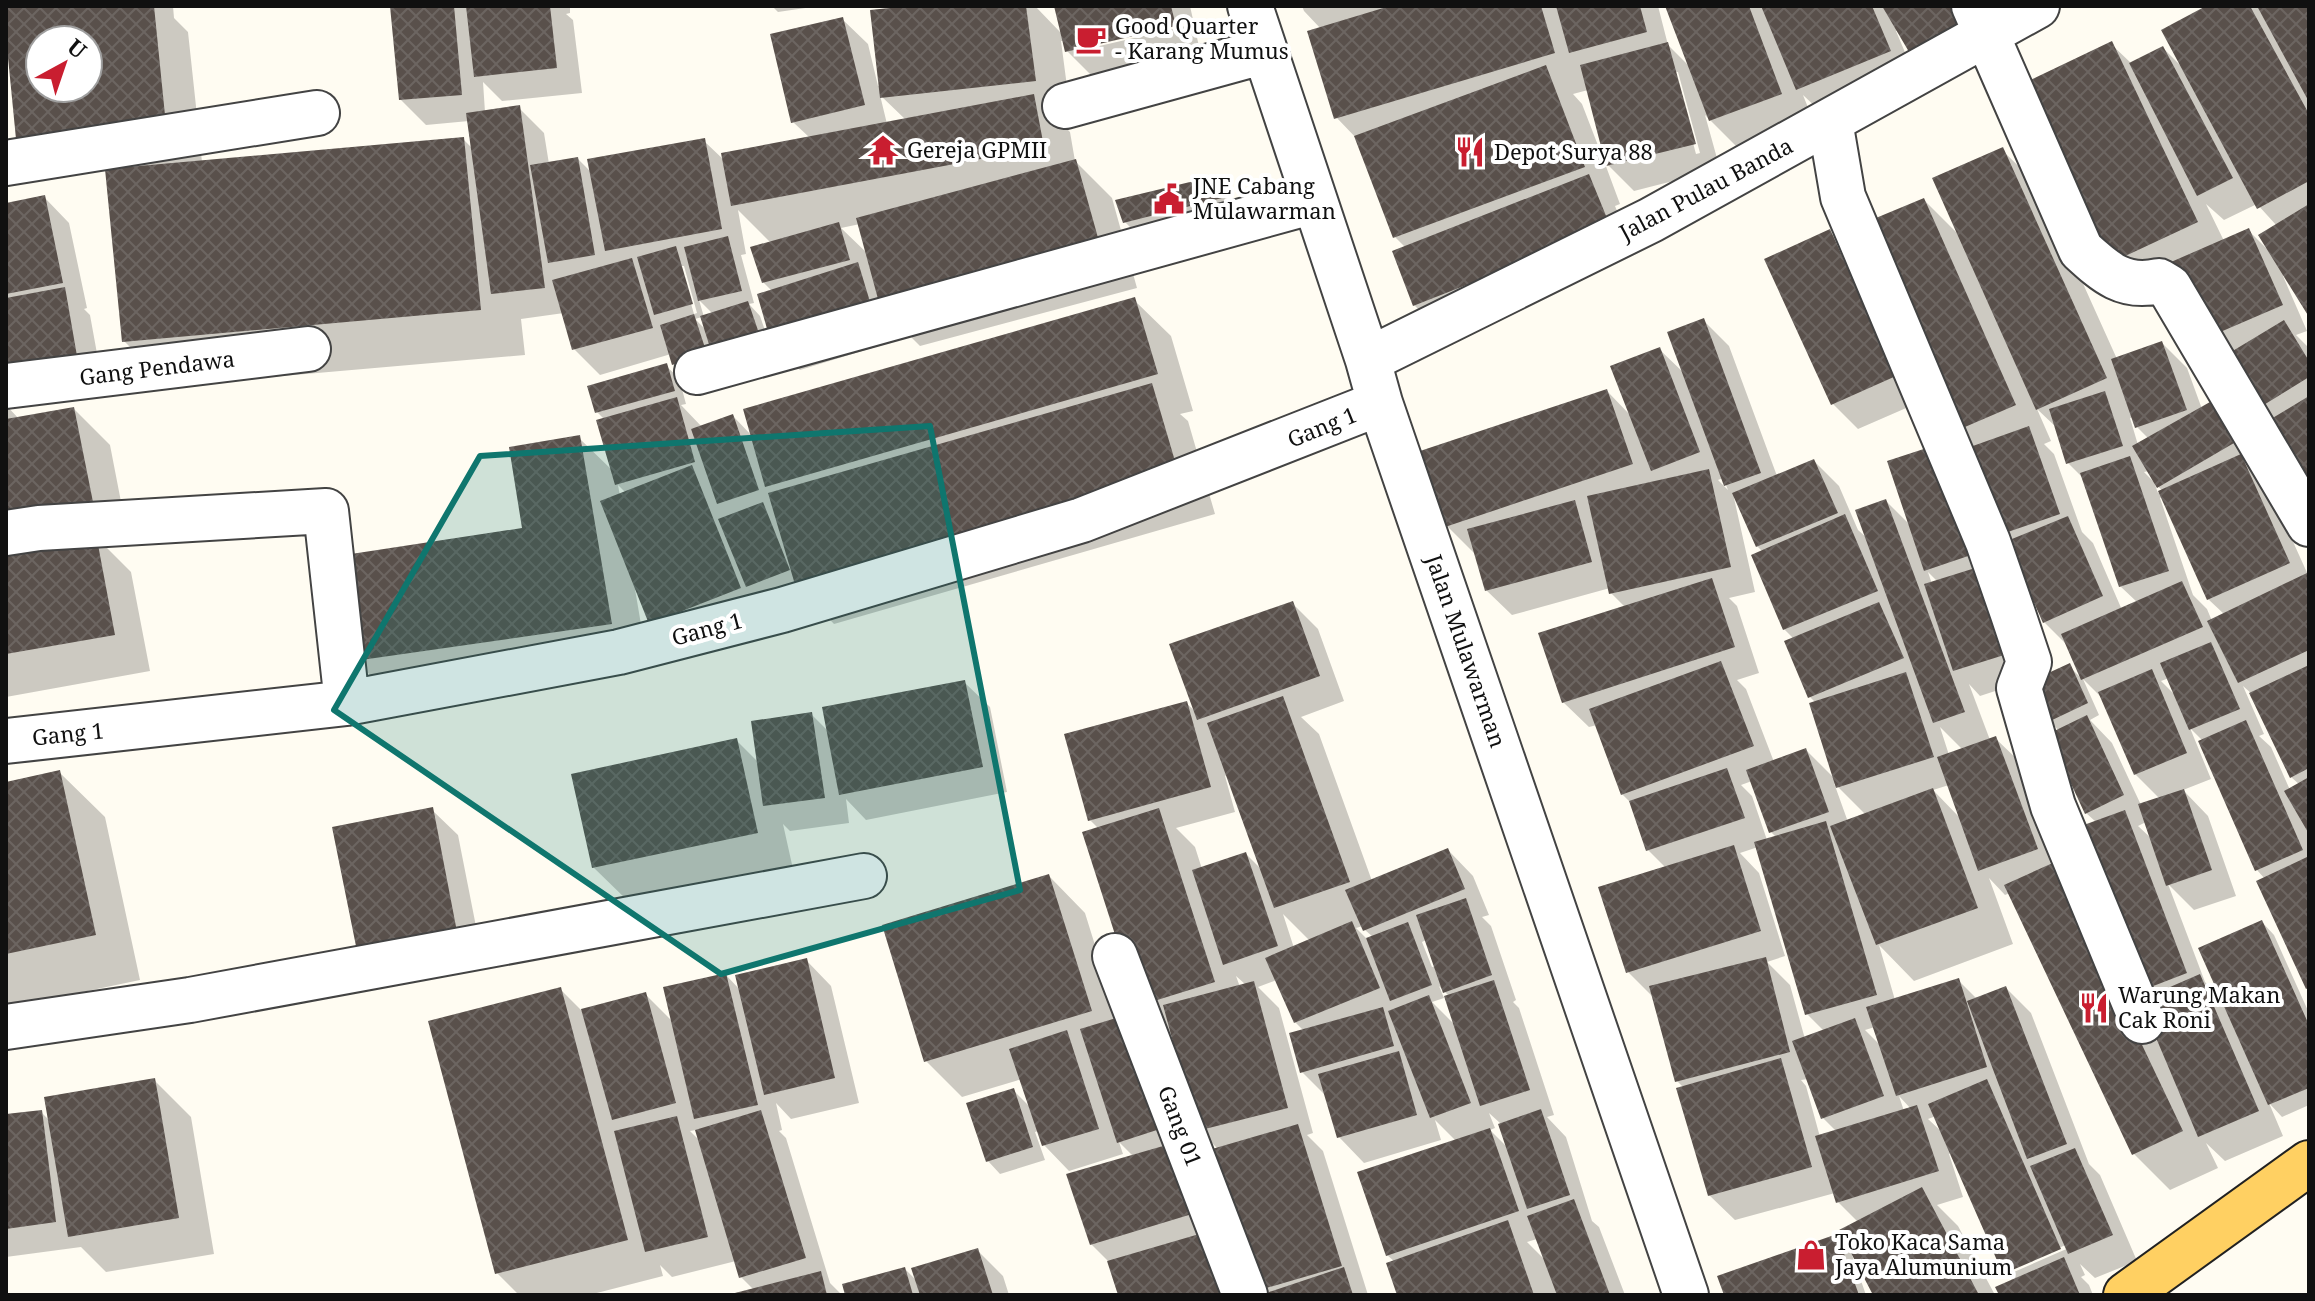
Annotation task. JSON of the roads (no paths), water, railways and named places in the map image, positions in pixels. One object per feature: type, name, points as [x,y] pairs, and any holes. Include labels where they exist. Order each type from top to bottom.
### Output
[{"type":"main road","points":[[2126,1295],[2309,1163]]},
{"type":"street","name":"Jalan Mulawarman","points":[[1250,6],[1380,403],[1686,1295]]},
{"type":"street","name":"Jalan Pulau Banda","points":[[1368,360],[1651,220],[1830,121],[1981,20],[2037,6]]},
{"type":"street","points":[[1981,20],[2081,250],[2104,272],[2135,284],[2159,281],[2169,287],[2309,524]]},
{"type":"street","points":[[1065,106],[1265,51]]},
{"type":"street","points":[[6,163],[317,113]]},
{"type":"street","points":[[1830,121],[1843,197],[1988,542],[2029,662],[2019,688],[2053,806],[2142,1021]]},
{"type":"street","points":[[697,372],[1314,201]]},
{"type":"street","name":"Gang Pendawa","points":[[6,386],[308,349]]},
{"type":"street","name":"Gang 1","points":[[6,741],[347,703],[619,652],[782,610],[1082,520],[1380,403]]},
{"type":"street","points":[[6,533],[39,528],[326,511],[347,703]]},
{"type":"street","points":[[6,1027],[190,1000],[864,876]]},
{"type":"street","name":"Gang 01","points":[[1115,956],[1245,1295]]},
{"type":"place","name":"Good Quarter - Karang Mumus","points":[[1091,39]]},
{"type":"place","name":"Gereja GPMII","points":[[883,150]]},
{"type":"place","name":"Depot Surya 88","points":[[1470,152]]},
{"type":"place","name":"JNE Cabang Mulawarman","points":[[1169,199]]},
{"type":"place","name":"Warung Makan Cak Roni","points":[[2094,1008]]},
{"type":"place","name":"Toko Kaca Sama Jaya Alumunium","points":[[1811,1255]]}]
